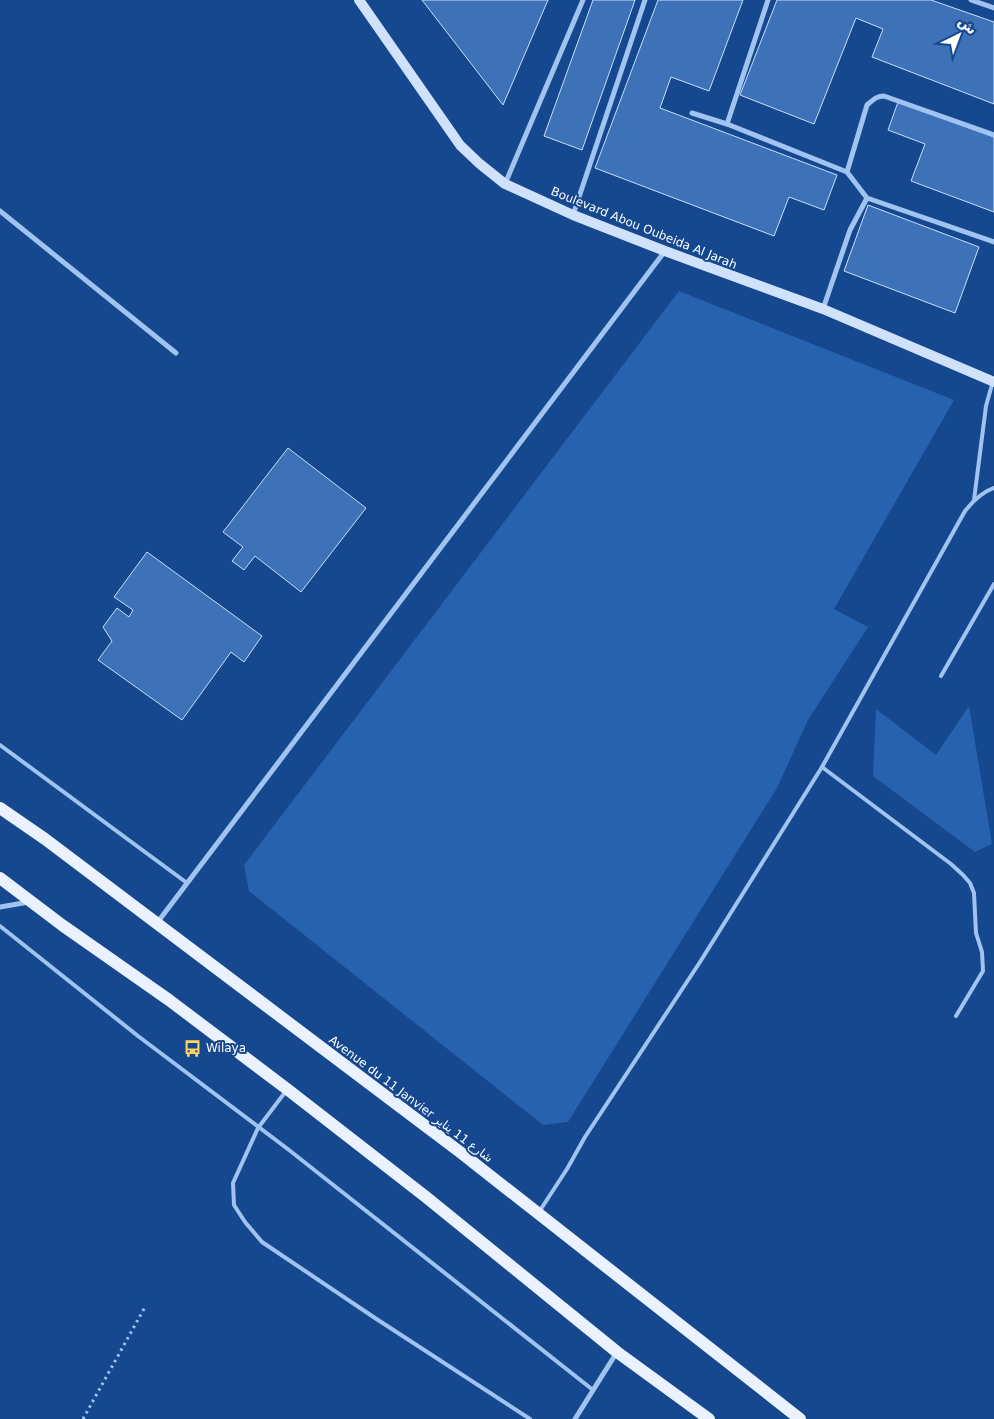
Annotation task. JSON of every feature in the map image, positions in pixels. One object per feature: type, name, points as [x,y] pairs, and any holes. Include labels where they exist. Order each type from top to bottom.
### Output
[{"type":"main road","name":"Avenue du 11 Janvier شارع 11 يناير","points":[[0,808],[45,839],[460,1152],[800,1419]]},
{"type":"main road","points":[[0,878],[62,925],[169,1000],[287,1089],[426,1197],[617,1352],[709,1419]]},
{"type":"street","points":[[505,184],[583,0]]},
{"type":"street","points":[[573,215],[645,0]]},
{"type":"street","points":[[727,124],[768,0]]},
{"type":"street","points":[[971,0],[994,8]]},
{"type":"street","name":"Boulevard Abou Oubeida Al Jarah","points":[[364,2],[460,145],[505,184],[573,215],[823,309],[994,381]]},
{"type":"street","points":[[847,172],[868,105],[879,96],[884,96],[994,135]]},
{"type":"street","points":[[692,113],[727,124],[847,172],[867,198],[994,242]]},
{"type":"street","points":[[823,309],[850,230],[867,198]]},
{"type":"street","points":[[0,211],[176,353]]},
{"type":"street","points":[[156,923],[665,251]]},
{"type":"street","points":[[0,907],[32,901]]},
{"type":"street","points":[[575,1419],[617,1352]]},
{"type":"lane","points":[[974,500],[986,406],[994,381]]},
{"type":"lane","points":[[538,1214],[585,1138],[700,962],[822,767],[965,511],[974,500],[994,488]]},
{"type":"lane","points":[[941,676],[994,584]]},
{"type":"lane","points":[[0,745],[187,883]]},
{"type":"lane","points":[[822,767],[951,864],[970,883],[974,893],[976,933],[982,952],[983,971],[956,1016]]},
{"type":"lane","points":[[0,926],[130,1030],[297,1156],[593,1390]]},
{"type":"lane","points":[[287,1089],[258,1128],[233,1183],[234,1205],[245,1222],[262,1242],[530,1419]]},
{"type":"path","points":[[83,1419],[145,1307]]},
{"type":"shaded area","points":[[679,291],[954,400],[834,609],[868,627],[808,720],[777,788],[568,1122],[543,1125],[249,891],[244,865]]},
{"type":"shaded area","points":[[969,706],[992,844],[975,852],[873,776],[876,709],[936,755]]},
{"type":"building","points":[[422,0],[548,0],[503,105]]},
{"type":"building","points":[[593,0],[635,0],[582,150],[544,136]]},
{"type":"building","points":[[658,0],[743,0],[709,91],[671,77],[660,108],[837,175],[824,210],[789,197],[774,236],[595,168]]},
{"type":"building","points":[[777,0],[931,0],[994,22],[994,104],[872,57],[883,29],[856,18],[814,124],[740,95]]},
{"type":"building","points":[[898,102],[994,137],[994,212],[911,181],[925,144],[888,130]]},
{"type":"building","points":[[868,205],[979,247],[955,313],[844,271]]},
{"type":"building","points":[[288,448],[366,508],[301,592],[255,556],[244,570],[232,561],[243,547],[223,532]]},
{"type":"building","points":[[147,552],[262,636],[244,662],[231,652],[182,720],[98,660],[112,641],[103,627],[117,608],[129,617],[133,610],[114,597]]},
{"type":"place","name":"Wilaya","points":[[192,1048]]}]
